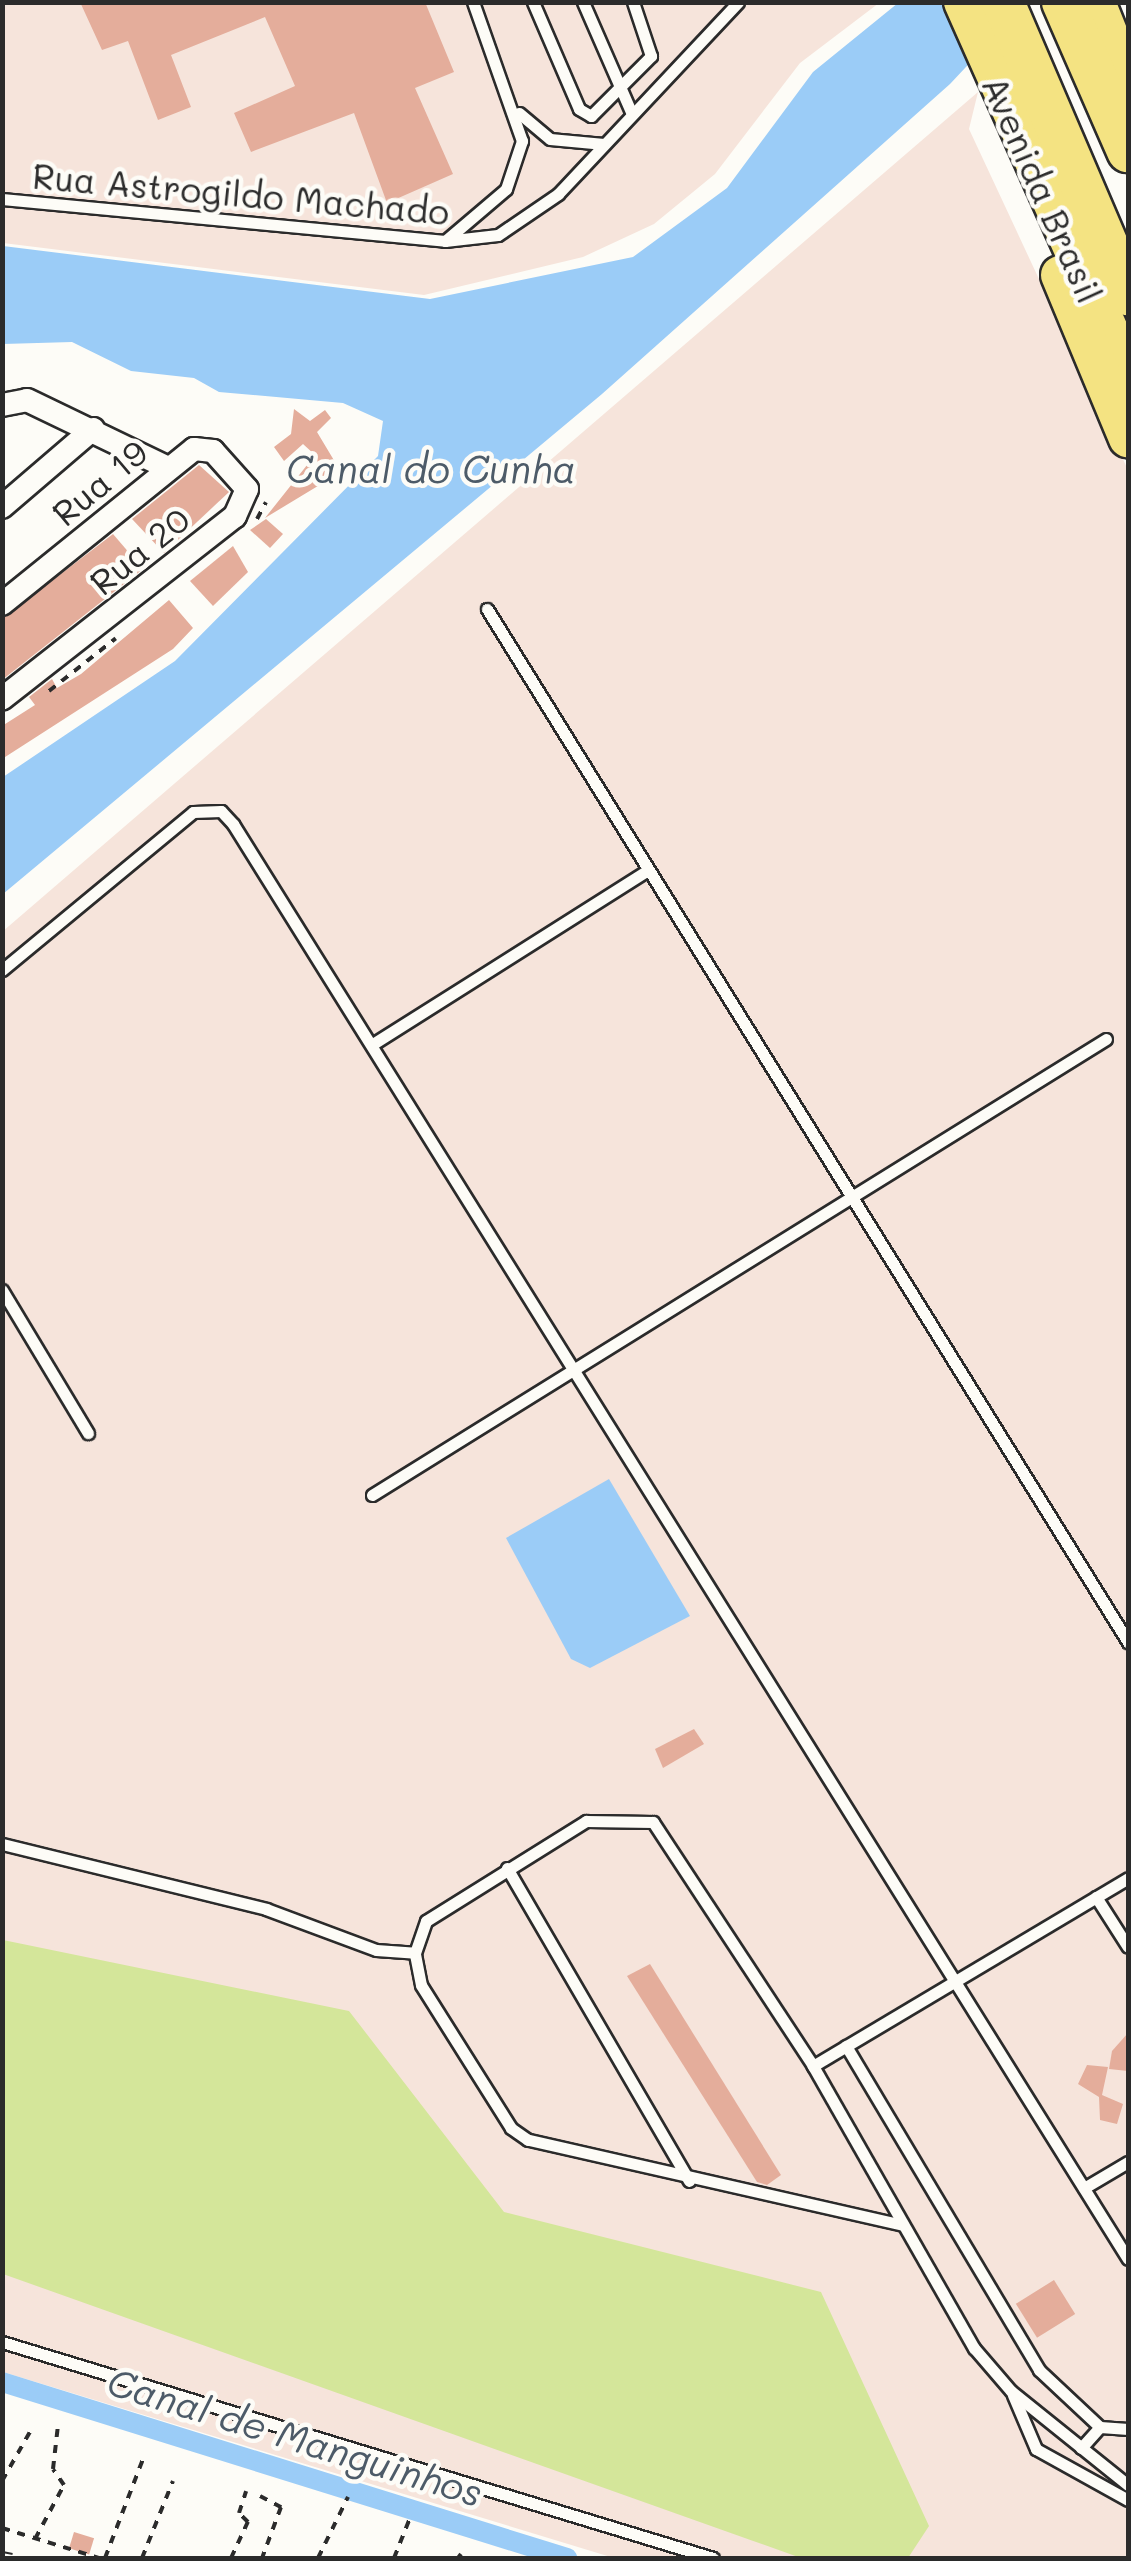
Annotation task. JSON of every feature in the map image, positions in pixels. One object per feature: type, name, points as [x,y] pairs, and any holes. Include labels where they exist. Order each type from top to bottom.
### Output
[{"type":"highway","name":"Avenida Brasil","points":[[963,2],[1128,294]]},
{"type":"highway","name":"Avenida Brasil","points":[[1003,2],[1016,100],[1128,373]]},
{"type":"highway","points":[[1063,2],[1115,75]]},
{"type":"highway","points":[[1096,2],[1115,75],[1128,151]]},
{"type":"highway","points":[[1016,100],[1090,359],[1128,438]]},
{"type":"street","points":[[2,405],[22,398],[168,468]]},
{"type":"street","points":[[2,507],[92,430]]},
{"type":"street","name":"Rua 19","points":[[2,604],[194,449]]},
{"type":"street","name":"Rua 20","points":[[2,700],[246,507],[237,474],[214,451],[194,449]]},
{"type":"lane","points":[[444,242],[515,175],[519,113],[473,2]]},
{"type":"lane","points":[[533,2],[585,115],[620,88],[652,51],[633,2]]},
{"type":"lane","points":[[583,2],[632,114]]},
{"type":"lane","name":"Rua Astrogildo Machado","points":[[2,199],[444,242],[498,235],[528,220],[606,144],[738,2]]},
{"type":"lane","points":[[519,113],[550,139],[606,144]]},
{"type":"lane","points":[[487,609],[1128,1642]]},
{"type":"lane","points":[[2,970],[208,807],[233,824],[376,1042],[1128,2259]]},
{"type":"lane","points":[[376,1042],[648,870]]},
{"type":"lane","points":[[372,1495],[578,1372],[851,1194],[1106,1039]]},
{"type":"lane","points":[[2,1290],[88,1433]]},
{"type":"lane","points":[[903,2225],[551,2150],[510,2128],[434,2009],[415,1952],[426,1921],[586,1822],[653,1822],[813,2066],[974,2348],[1011,2391],[1128,2485]]},
{"type":"lane","points":[[2,1844],[266,1910],[376,1950],[415,1952]]},
{"type":"lane","points":[[506,1868],[688,2181]]},
{"type":"lane","points":[[813,2066],[1128,1878]]},
{"type":"lane","points":[[1096,1896],[1128,1947]]},
{"type":"lane","points":[[846,2046],[1008,2325],[1100,2427],[1128,2429]]},
{"type":"lane","points":[[1084,2188],[1128,2162]]},
{"type":"lane","points":[[2,2342],[713,2558]]},
{"type":"lane","points":[[1011,2391],[1036,2449],[1128,2500]]},
{"type":"lane","points":[[1081,2448],[1100,2427]]},
{"type":"path","points":[[35,2538],[64,2485],[53,2469],[58,2425]]},
{"type":"path","points":[[2,2480],[30,2432]]},
{"type":"path","points":[[2,2528],[102,2558],[143,2458]]},
{"type":"path","points":[[142,2558],[173,2480]]},
{"type":"path","points":[[231,2558],[248,2522],[238,2513],[246,2491]]},
{"type":"path","points":[[260,2496],[282,2507],[262,2558]]},
{"type":"path","points":[[318,2558],[348,2497]]},
{"type":"path","points":[[394,2558],[410,2518]]},
{"type":"shaded area","points":[[3,3],[879,3],[800,63],[715,174],[654,224],[583,257],[424,295],[3,243]]},
{"type":"shaded area","points":[[978,92],[969,129],[1128,470],[1128,2558],[614,2558],[3,2372],[2,932]]},
{"type":"green space","points":[[3,1940],[349,2011],[504,2212],[821,2292],[929,2526],[908,2558],[801,2558],[3,2274]]},
{"type":"water","name":"Canal do Cunha","points":[[898,3],[1026,3],[950,84],[602,394],[3,894],[3,777],[175,661],[378,456],[383,421],[343,403],[219,392],[194,378],[131,371],[72,342],[3,344],[3,246],[430,299],[633,257],[727,188],[813,72]]},
{"type":"water","points":[[609,1479],[690,1616],[590,1668],[571,1659],[506,1538]]},
{"type":"building","points":[[80,2],[425,2],[454,72],[415,88],[453,174],[387,203],[354,113],[251,152],[234,113],[295,86],[265,17],[171,55],[191,107],[158,120],[128,41],[102,50]]},
{"type":"building","points":[[294,409],[310,421],[325,410],[331,418],[317,432],[341,472],[265,518],[315,455],[303,444],[284,461],[274,447],[291,434]]},
{"type":"building","points":[[199,465],[229,492],[164,553],[132,519]]},
{"type":"building","points":[[266,519],[283,534],[270,548],[250,530]]},
{"type":"building","points":[[113,534],[143,569],[2,680],[2,619]]},
{"type":"building","points":[[233,546],[248,572],[213,606],[190,581]]},
{"type":"building","points":[[169,600],[193,628],[173,649],[2,759],[2,726],[35,705],[29,697],[52,679],[57,688],[81,674]]},
{"type":"building","points":[[694,1729],[704,1744],[663,1768],[655,1749]]},
{"type":"building","points":[[650,1964],[781,2175],[767,2185],[757,2182],[627,1976]]},
{"type":"building","points":[[1128,2033],[1128,2071],[1109,2069],[1112,2051]]},
{"type":"building","points":[[1087,2065],[1108,2067],[1102,2095],[1123,2104],[1117,2124],[1100,2120],[1099,2097],[1078,2084]]},
{"type":"building","points":[[1054,2280],[1075,2314],[1037,2338],[1016,2304]]},
{"type":"building","points":[[74,2532],[94,2538],[89,2554],[69,2548]]},
{"type":"waterway","name":"Canal de Manguinhos","points":[[2,2382],[567,2558]]},
{"type":"railway","points":[[2,2556],[12,2558]]}]
